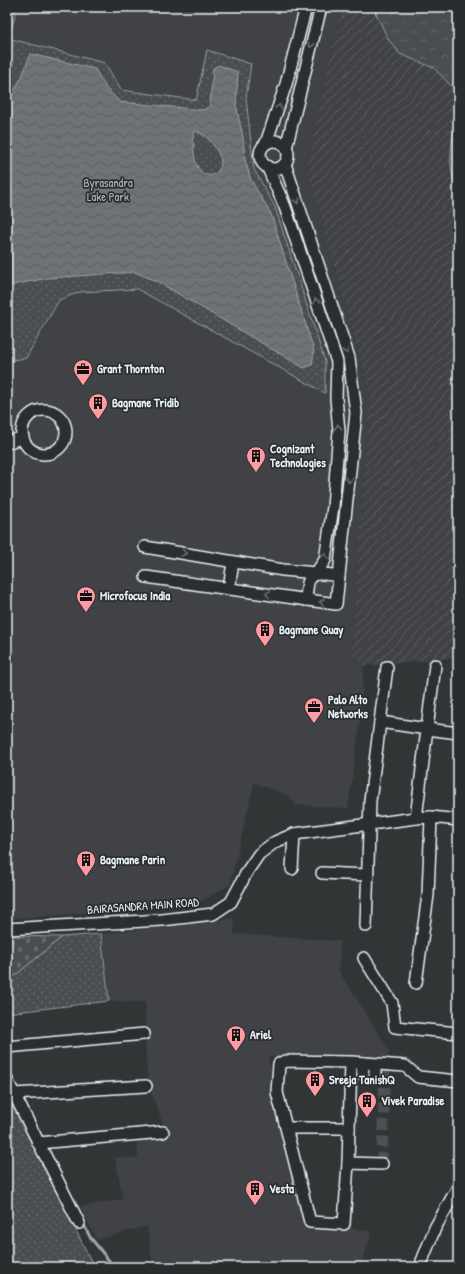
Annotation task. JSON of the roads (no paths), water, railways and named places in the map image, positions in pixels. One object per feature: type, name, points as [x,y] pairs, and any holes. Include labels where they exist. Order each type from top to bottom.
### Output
[{"type":"street","points":[[306,7],[286,84],[266,143],[261,150],[264,163],[267,166],[285,207],[337,362],[336,398],[339,431],[333,507],[325,560],[316,573],[310,576],[307,584],[306,600]]},
{"type":"street","points":[[146,577],[336,604],[356,413],[349,358],[285,164],[288,156],[286,148],[321,7]]},
{"type":"street","points":[[266,143],[275,141],[280,142],[286,148]]},
{"type":"street","points":[[267,166],[274,168],[285,164]]},
{"type":"street","points":[[7,443],[23,437]]},
{"type":"street","points":[[145,546],[283,570],[339,576]]},
{"type":"street","points":[[229,588],[233,562]]},
{"type":"street","points":[[416,818],[435,665]]},
{"type":"street","points":[[366,926],[368,823],[387,668]]},
{"type":"street","points":[[380,722],[458,733]]},
{"type":"street","points":[[416,983],[428,895],[431,817]]},
{"type":"street","name":"BAIRASANDRA MAIN ROAD","points":[[7,929],[162,920],[213,914],[231,902],[248,870],[259,854],[275,842],[294,834],[368,823],[416,818],[431,817],[458,820]]},
{"type":"street","points":[[292,869],[294,834]]},
{"type":"street","points":[[322,873],[367,875]]},
{"type":"street","points":[[364,958],[392,1003],[395,1026],[458,1033]]},
{"type":"street","points":[[7,1047],[144,1034]]},
{"type":"street","points":[[365,1068],[350,1128],[344,1224],[310,1222],[288,1128],[277,1092],[276,1080],[279,1064],[285,1061],[365,1068],[405,1066],[418,1077],[458,1081]]},
{"type":"street","points":[[7,1080],[79,1223]]},
{"type":"street","points":[[14,1094],[146,1086]]},
{"type":"street","points":[[288,1128],[350,1128]]},
{"type":"street","points":[[38,1143],[163,1132]]},
{"type":"street","points":[[348,1163],[382,1164]]},
{"type":"street","points":[[422,1261],[435,1228],[458,1189]]},
{"type":"water","name":"Byrasandra Lake Park","points":[[30,54],[95,69],[106,88],[120,102],[203,110],[210,106],[213,68],[219,65],[238,72],[236,105],[243,137],[245,160],[251,180],[271,214],[314,351],[312,365],[304,368],[158,282],[135,272],[48,278],[7,286],[7,96],[19,83]],"holes":[[[195,131],[210,141],[220,157],[221,166],[217,172],[212,175],[205,174],[199,169],[195,159],[194,144],[192,141]]]},
{"type":"waterway","points":[[83,1223],[90,1237],[114,1267]]},
{"type":"tunnel","points":[[382,1164],[385,1066]]},
{"type":"place","name":"Grant Thornton","points":[[83,386]]},
{"type":"place","name":"Bagmane Tridib","points":[[98,420]]},
{"type":"place","name":"Cognizant Technologies","points":[[256,473]]},
{"type":"place","name":"Microfocus India","points":[[86,613]]},
{"type":"place","name":"Bagmane Quay","points":[[265,647]]},
{"type":"place","name":"Palo Alto Networks","points":[[314,724]]},
{"type":"place","name":"Bagmane Parin","points":[[86,877]]},
{"type":"place","name":"Ariel","points":[[236,1052]]},
{"type":"place","name":"Sreeja TanishQ","points":[[315,1097]]},
{"type":"place","name":"Vivek Paradise","points":[[367,1118]]},
{"type":"place","name":"Vesta","points":[[255,1206]]}]
